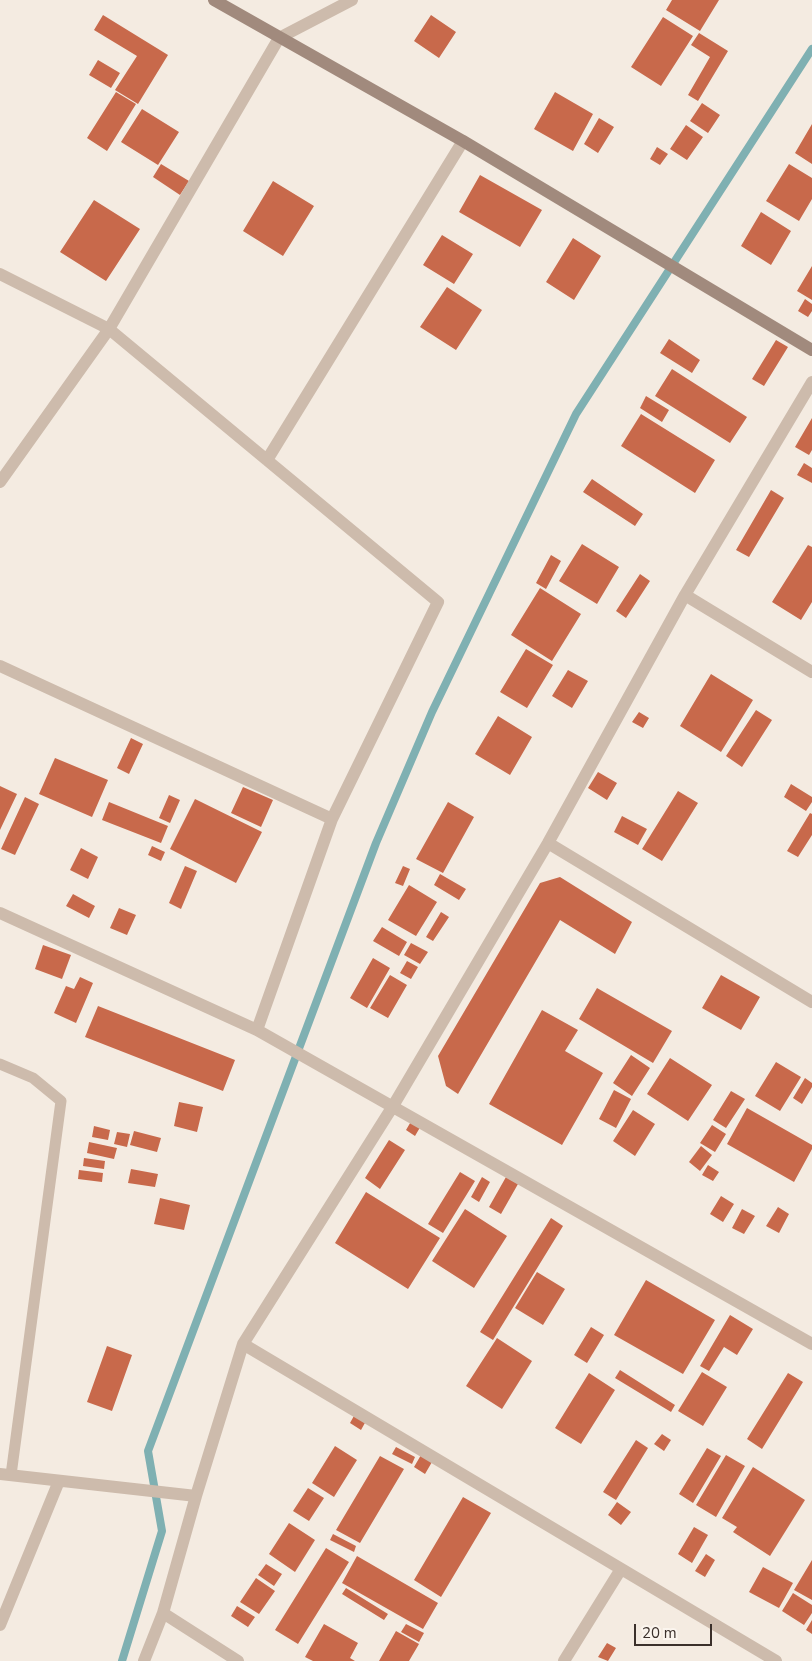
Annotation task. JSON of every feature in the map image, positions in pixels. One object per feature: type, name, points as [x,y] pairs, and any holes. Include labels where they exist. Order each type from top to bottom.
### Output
[{"type":"street","points":[[214,0],[463,142],[812,350]]},
{"type":"street","points":[[0,482],[109,329],[279,38],[352,0]]},
{"type":"street","points":[[267,460],[463,142]]},
{"type":"street","points":[[0,274],[109,329],[438,602],[332,818],[257,1030]]},
{"type":"street","points":[[144,1661],[163,1613],[196,1496],[243,1344],[393,1106],[548,843],[685,595],[812,382]]},
{"type":"street","points":[[685,595],[812,672]]},
{"type":"street","points":[[0,666],[332,818]]},
{"type":"street","points":[[548,843],[812,1002]]},
{"type":"street","points":[[0,913],[257,1030],[812,1344]]},
{"type":"street","points":[[243,1344],[776,1661]]},
{"type":"street","points":[[5,1475],[196,1496]]},
{"type":"street","points":[[0,1625],[59,1481]]},
{"type":"street","points":[[564,1661],[621,1569]]},
{"type":"street","points":[[163,1613],[238,1661]]},
{"type":"lane","points":[[0,1064],[33,1078],[61,1101],[5,1475]]},
{"type":"building","points":[[672,0],[719,0],[700,31],[666,10]]},
{"type":"building","points":[[103,15],[168,55],[138,104],[115,90],[137,56],[94,30]]},
{"type":"building","points":[[431,15],[456,32],[439,58],[414,41]]},
{"type":"building","points":[[663,17],[693,36],[661,86],[631,67]]},
{"type":"building","points":[[699,33],[728,51],[698,101],[688,95],[710,57],[691,45]]},
{"type":"building","points":[[98,60],[120,73],[111,88],[89,75]]},
{"type":"building","points":[[116,92],[136,104],[107,151],[87,138]]},
{"type":"building","points":[[555,92],[593,114],[573,151],[534,129]]},
{"type":"building","points":[[702,103],[720,115],[708,133],[690,121]]},
{"type":"building","points":[[142,109],[179,132],[158,165],[121,142]]},
{"type":"building","points":[[599,118],[614,127],[598,153],[584,144]]},
{"type":"building","points":[[812,124],[812,164],[795,153]]},
{"type":"building","points":[[686,125],[703,137],[687,160],[670,149]]},
{"type":"building","points":[[657,147],[668,154],[660,165],[650,159]]},
{"type":"building","points":[[161,164],[189,181],[180,195],[153,177]]},
{"type":"building","points":[[789,164],[812,178],[812,199],[799,221],[766,201]]},
{"type":"building","points":[[480,175],[542,210],[520,247],[459,212]]},
{"type":"building","points":[[273,181],[314,206],[283,256],[243,231]]},
{"type":"building","points":[[94,200],[140,229],[106,281],[60,252]]},
{"type":"building","points":[[761,212],[791,231],[771,265],[741,246]]},
{"type":"building","points":[[442,235],[473,254],[454,284],[423,265]]},
{"type":"building","points":[[573,238],[601,256],[574,300],[546,282]]},
{"type":"building","points":[[812,266],[812,300],[797,291]]},
{"type":"building","points":[[447,287],[482,310],[456,350],[420,327]]},
{"type":"building","points":[[805,299],[812,304],[812,311],[808,317],[798,311]]},
{"type":"building","points":[[669,339],[700,360],[692,373],[660,353]]},
{"type":"building","points":[[776,340],[788,347],[764,386],[752,379]]},
{"type":"building","points":[[672,369],[747,417],[730,443],[655,396]]},
{"type":"building","points":[[646,396],[669,410],[662,422],[640,408]]},
{"type":"building","points":[[641,414],[715,460],[695,493],[621,446]]},
{"type":"building","points":[[812,418],[812,450],[809,455],[795,447]]},
{"type":"building","points":[[804,463],[812,468],[812,483],[797,475]]},
{"type":"building","points":[[592,479],[643,514],[635,526],[583,492]]},
{"type":"building","points":[[771,490],[784,498],[749,557],[736,550]]},
{"type":"building","points":[[582,544],[619,567],[597,604],[559,581]]},
{"type":"building","points":[[808,545],[812,547],[812,602],[801,620],[772,602]]},
{"type":"building","points":[[551,555],[561,561],[546,589],[536,583]]},
{"type":"building","points":[[640,574],[650,581],[626,618],[616,611]]},
{"type":"building","points":[[540,588],[581,614],[552,661],[511,635]]},
{"type":"building","points":[[526,649],[553,665],[527,708],[500,692]]},
{"type":"building","points":[[568,670],[588,681],[572,708],[552,696]]},
{"type":"building","points":[[711,674],[753,700],[721,752],[680,726]]},
{"type":"building","points":[[756,710],[772,720],[742,767],[726,756]]},
{"type":"building","points":[[639,712],[649,718],[643,728],[632,722]]},
{"type":"building","points":[[498,716],[532,737],[510,775],[475,754]]},
{"type":"building","points":[[131,738],[143,744],[129,774],[117,768]]},
{"type":"building","points":[[55,758],[108,780],[92,817],[39,794]]},
{"type":"building","points":[[598,772],[617,783],[607,800],[588,788]]},
{"type":"building","points":[[791,784],[812,797],[812,802],[806,811],[784,797]]},
{"type":"building","points":[[0,786],[17,794],[0,830]]},
{"type":"building","points":[[243,787],[273,800],[261,827],[231,813]]},
{"type":"building","points":[[678,791],[698,803],[662,861],[642,849]]},
{"type":"building","points":[[169,795],[180,800],[170,823],[159,818]]},
{"type":"building","points":[[25,797],[39,804],[15,855],[1,849]]},
{"type":"building","points":[[195,799],[262,832],[236,883],[170,849]]},
{"type":"building","points":[[109,802],[168,826],[161,843],[102,820]]},
{"type":"building","points":[[448,802],[474,817],[443,873],[416,859]]},
{"type":"building","points":[[810,813],[812,814],[812,835],[798,857],[787,851]]},
{"type":"building","points":[[622,816],[647,829],[638,845],[614,832]]},
{"type":"building","points":[[152,846],[165,852],[161,861],[148,855]]},
{"type":"building","points":[[81,848],[98,857],[88,879],[70,870]]},
{"type":"building","points":[[185,866],[197,871],[181,909],[169,903]]},
{"type":"building","points":[[403,866],[410,869],[403,886],[395,883]]},
{"type":"building","points":[[440,874],[466,889],[459,900],[434,885]]},
{"type":"building","points":[[560,877],[632,922],[615,954],[560,920],[458,1094],[446,1086],[438,1056],[540,883]]},
{"type":"building","points":[[409,885],[437,902],[416,936],[388,920]]},
{"type":"building","points":[[73,894],[95,906],[89,918],[66,906]]},
{"type":"building","points":[[119,908],[136,915],[127,935],[110,928]]},
{"type":"building","points":[[441,912],[449,917],[433,941],[426,937]]},
{"type":"building","points":[[382,927],[407,942],[399,956],[373,941]]},
{"type":"building","points":[[411,943],[428,952],[420,964],[404,955]]},
{"type":"building","points":[[43,945],[71,955],[62,979],[35,969]]},
{"type":"building","points":[[373,958],[390,968],[367,1008],[350,998]]},
{"type":"building","points":[[407,961],[418,967],[411,979],[400,973]]},
{"type":"building","points":[[390,975],[407,985],[388,1018],[370,1008]]},
{"type":"building","points":[[721,975],[760,997],[741,1030],[702,1008]]},
{"type":"building","points":[[80,977],[93,983],[76,1023],[54,1013],[66,986],[74,989]]},
{"type":"building","points":[[597,988],[672,1031],[653,1063],[579,1019]]},
{"type":"building","points":[[98,1006],[235,1060],[223,1091],[85,1037]]},
{"type":"building","points":[[542,1010],[578,1030],[565,1051],[603,1073],[562,1145],[489,1104]]},
{"type":"building","points":[[631,1055],[650,1068],[632,1096],[613,1083]]},
{"type":"building","points":[[670,1058],[712,1085],[688,1121],[647,1094]]},
{"type":"building","points":[[776,1062],[801,1077],[780,1111],[755,1096]]},
{"type":"building","points":[[805,1078],[812,1083],[812,1087],[802,1104],[793,1098]]},
{"type":"building","points":[[614,1090],[631,1099],[616,1128],[599,1119]]},
{"type":"building","points":[[731,1091],[745,1099],[726,1128],[713,1120]]},
{"type":"building","points":[[179,1102],[203,1107],[197,1132],[174,1126]]},
{"type":"building","points":[[747,1108],[812,1145],[812,1149],[794,1182],[727,1144]]},
{"type":"building","points":[[633,1110],[655,1124],[635,1156],[613,1141]]},
{"type":"building","points":[[413,1118],[422,1124],[415,1136],[406,1130]]},
{"type":"building","points":[[712,1125],[726,1134],[715,1152],[700,1143]]},
{"type":"building","points":[[94,1126],[110,1130],[108,1140],[92,1137]]},
{"type":"building","points":[[134,1131],[161,1138],[157,1152],[130,1145]]},
{"type":"building","points":[[117,1132],[130,1134],[127,1147],[114,1144]]},
{"type":"building","points":[[389,1140],[405,1150],[380,1189],[365,1178]]},
{"type":"building","points":[[89,1142],[117,1148],[114,1159],[87,1153]]},
{"type":"building","points":[[701,1146],[712,1155],[700,1171],[689,1162]]},
{"type":"building","points":[[84,1158],[105,1161],[104,1169],[83,1166]]},
{"type":"building","points":[[708,1165],[719,1172],[713,1181],[702,1175]]},
{"type":"building","points":[[131,1169],[158,1174],[155,1187],[128,1183]]},
{"type":"building","points":[[79,1170],[103,1173],[102,1182],[78,1179]]},
{"type":"building","points":[[460,1172],[475,1181],[443,1233],[428,1224]]},
{"type":"building","points":[[482,1177],[490,1182],[479,1202],[471,1197]]},
{"type":"building","points":[[506,1177],[518,1184],[501,1214],[489,1207]]},
{"type":"building","points":[[366,1192],[440,1238],[408,1289],[335,1243]]},
{"type":"building","points":[[721,1196],[734,1204],[723,1222],[710,1214]]},
{"type":"building","points":[[160,1198],[190,1205],[184,1230],[154,1224]]},
{"type":"building","points":[[778,1207],[789,1214],[779,1233],[766,1226]]},
{"type":"building","points":[[465,1209],[507,1236],[474,1288],[432,1261]]},
{"type":"building","points":[[742,1209],[755,1216],[744,1234],[732,1228]]},
{"type":"building","points":[[551,1218],[563,1226],[493,1340],[480,1332]]},
{"type":"building","points":[[537,1272],[565,1289],[543,1325],[515,1308]]},
{"type":"building","points":[[646,1280],[715,1320],[683,1374],[614,1335]]},
{"type":"building","points":[[730,1315],[753,1329],[737,1355],[724,1347],[709,1371],[700,1366]]},
{"type":"building","points":[[591,1327],[604,1335],[587,1363],[574,1355]]},
{"type":"building","points":[[497,1338],[532,1361],[502,1409],[466,1386]]},
{"type":"building","points":[[107,1346],[132,1355],[112,1411],[87,1402]]},
{"type":"building","points":[[620,1370],[675,1405],[671,1412],[615,1378]]},
{"type":"building","points":[[702,1372],[727,1387],[703,1426],[678,1411]]},
{"type":"building","points":[[589,1373],[615,1390],[581,1444],[555,1428]]},
{"type":"building","points":[[788,1373],[803,1382],[762,1449],[747,1439]]},
{"type":"building","points":[[355,1414],[366,1421],[361,1430],[350,1423]]},
{"type":"building","points":[[662,1434],[671,1440],[664,1451],[654,1444]]},
{"type":"building","points":[[636,1440],[648,1448],[616,1500],[603,1492]]},
{"type":"building","points":[[335,1446],[357,1460],[334,1497],[312,1483]]},
{"type":"building","points":[[396,1447],[415,1457],[412,1464],[392,1454]]},
{"type":"building","points":[[707,1448],[721,1456],[693,1503],[679,1494]]},
{"type":"building","points":[[421,1455],[432,1462],[425,1474],[414,1467]]},
{"type":"building","points":[[726,1455],[745,1466],[716,1517],[696,1505]]},
{"type":"building","points":[[380,1456],[404,1469],[360,1543],[336,1530]]},
{"type":"building","points":[[753,1467],[805,1500],[770,1556],[733,1532],[737,1527],[722,1518]]},
{"type":"building","points":[[308,1488],[324,1498],[309,1521],[293,1511]]},
{"type":"building","points":[[463,1497],[491,1513],[441,1597],[414,1580]]},
{"type":"building","points":[[617,1502],[631,1512],[621,1525],[608,1515]]},
{"type":"building","points":[[289,1523],[315,1540],[295,1572],[269,1554]]},
{"type":"building","points":[[694,1527],[708,1535],[692,1563],[678,1554]]},
{"type":"building","points":[[333,1534],[356,1546],[354,1552],[330,1540]]},
{"type":"building","points":[[326,1548],[349,1562],[298,1644],[275,1630]]},
{"type":"building","points":[[706,1554],[715,1560],[705,1577],[695,1571]]},
{"type":"building","points":[[357,1556],[438,1603],[423,1629],[342,1583]]},
{"type":"building","points":[[812,1560],[812,1600],[794,1590]]},
{"type":"building","points":[[266,1564],[282,1574],[274,1586],[258,1575]]},
{"type":"building","points":[[763,1567],[793,1583],[779,1608],[749,1592]]},
{"type":"building","points":[[256,1578],[275,1591],[259,1614],[240,1602]]},
{"type":"building","points":[[346,1588],[388,1614],[384,1620],[342,1594]]},
{"type":"building","points":[[793,1593],[812,1605],[812,1613],[804,1625],[782,1611]]},
{"type":"building","points":[[237,1606],[255,1617],[248,1627],[231,1616]]},
{"type":"building","points":[[812,1620],[812,1634],[806,1630]]},
{"type":"building","points":[[324,1624],[358,1643],[350,1658],[355,1661],[313,1661],[305,1657]]},
{"type":"building","points":[[406,1624],[424,1633],[419,1642],[401,1632]]},
{"type":"building","points":[[396,1631],[419,1644],[409,1661],[379,1661]]},
{"type":"building","points":[[607,1643],[616,1648],[608,1661],[598,1657]]},
{"type":"waterway","points":[[122,1661],[162,1531],[148,1451],[376,843],[432,712],[576,414],[812,49]]}]
